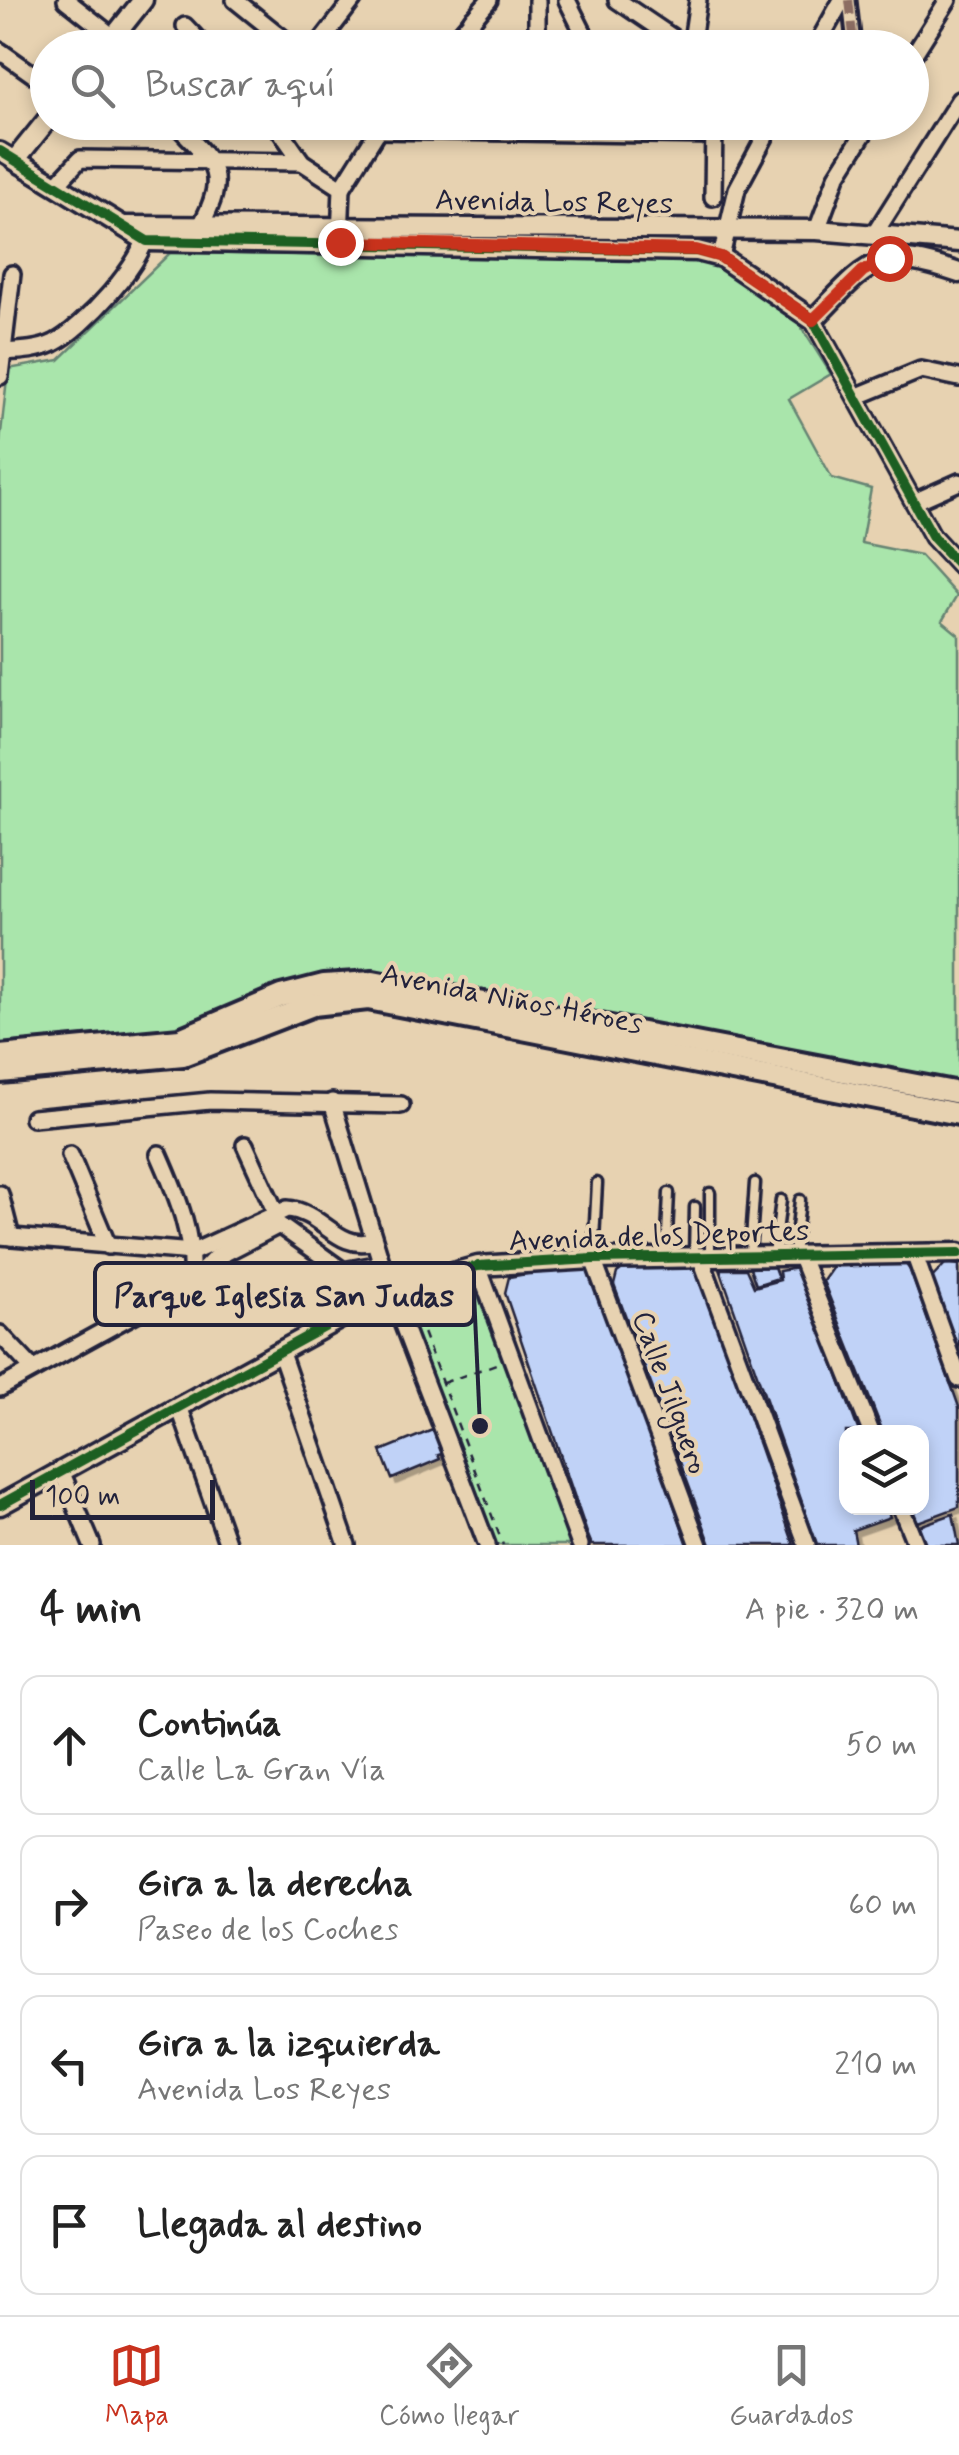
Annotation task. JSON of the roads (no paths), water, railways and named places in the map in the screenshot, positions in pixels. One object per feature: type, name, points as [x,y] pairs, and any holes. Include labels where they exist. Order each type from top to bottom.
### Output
[{"type":"main road","name":"Avenida Niños Héroes","points":[[0,1056],[180,1038],[281,996],[324,985],[373,982],[513,1005],[959,1094]]},
{"type":"main road","name":"Avenida Niños Héroes","points":[[0,1072],[183,1055],[312,1006],[368,999],[959,1114]]},
{"type":"street","points":[[66,0],[97,30]]},
{"type":"street","points":[[118,30],[142,0]]},
{"type":"street","points":[[235,0],[272,30]]},
{"type":"street","points":[[330,30],[354,0]]},
{"type":"street","points":[[463,30],[489,0]]},
{"type":"street","points":[[536,30],[537,0]]},
{"type":"street","points":[[566,0],[582,30]]},
{"type":"street","points":[[617,0],[662,30]]},
{"type":"street","points":[[692,30],[698,0]]},
{"type":"street","points":[[845,0],[852,30]]},
{"type":"street","points":[[826,30],[845,0]]},
{"type":"street","points":[[929,31],[948,0]]},
{"type":"street","points":[[472,19],[472,30]]},
{"type":"street","points":[[185,26],[189,30]]},
{"type":"street","points":[[0,51],[30,72]]},
{"type":"street","points":[[874,233],[959,100]]},
{"type":"street","points":[[5,159],[30,136]]},
{"type":"street","points":[[191,140],[214,164],[216,190],[201,225]]},
{"type":"street","points":[[287,140],[302,162],[342,188]]},
{"type":"street","points":[[340,234],[342,188],[372,140]]},
{"type":"street","points":[[713,197],[714,140]]},
{"type":"street","points":[[764,140],[737,189],[724,231],[721,257],[813,320],[934,537],[959,565]]},
{"type":"street","points":[[817,230],[837,176],[859,140]]},
{"type":"street","name":"Avenida Los Reyes","points":[[5,159],[57,184],[125,226],[147,232],[817,230],[959,242]]},
{"type":"street","points":[[57,184],[80,159],[214,164],[302,162]]},
{"type":"street","name":"Avenida Los Reyes","points":[[147,232],[201,225],[696,250],[721,257]]},
{"type":"street","points":[[1,352],[34,350],[69,333],[122,278],[147,232]]},
{"type":"street","points":[[813,320],[876,262],[918,259],[959,273]]},
{"type":"street","points":[[0,376],[4,305],[12,274]]},
{"type":"street","points":[[858,396],[921,370],[959,378]]},
{"type":"street","points":[[914,502],[959,482]]},
{"type":"street","points":[[508,1027],[513,1005]]},
{"type":"street","points":[[34,1118],[210,1101],[402,1105]]},
{"type":"street","points":[[332,1102],[381,1264],[398,1289],[435,1385],[487,1545]]},
{"type":"street","points":[[245,1145],[276,1213]]},
{"type":"street","points":[[70,1154],[108,1246]]},
{"type":"street","points":[[159,1154],[180,1202],[193,1252],[191,1283]]},
{"type":"street","points":[[0,1194],[5,1236],[193,1252],[276,1213],[296,1210],[357,1246],[373,1241]]},
{"type":"street","points":[[0,1388],[191,1283],[215,1258],[279,1225],[343,1271],[381,1264]]},
{"type":"street","points":[[914,1252],[959,1379]]},
{"type":"street","name":"Avenida de los Deportes","points":[[0,1505],[398,1289],[478,1266],[701,1256],[959,1254]]},
{"type":"street","points":[[797,1255],[868,1425]]},
{"type":"street","points":[[701,1256],[807,1545]]},
{"type":"street","name":"Calle Jilguero","points":[[592,1259],[699,1545]]},
{"type":"street","points":[[478,1266],[580,1545]]},
{"type":"street","points":[[0,1334],[33,1369]]},
{"type":"street","points":[[280,1350],[348,1545]]},
{"type":"street","points":[[179,1406],[228,1545]]},
{"type":"street","points":[[62,1471],[92,1545]]},
{"type":"street","points":[[904,1515],[916,1545]]},
{"type":"lane","points":[[750,1256],[754,1183]]},
{"type":"lane","points":[[592,1259],[597,1184]]},
{"type":"lane","points":[[666,1257],[669,1193]]},
{"type":"lane","points":[[701,1256],[710,1194]]},
{"type":"lane","points":[[774,1255],[781,1200]]},
{"type":"lane","points":[[797,1255],[800,1200]]},
{"type":"lane","points":[[695,1207],[701,1256]]},
{"type":"place","name":"Parque Iglesia San Judas","points":[[480,1426]]}]
